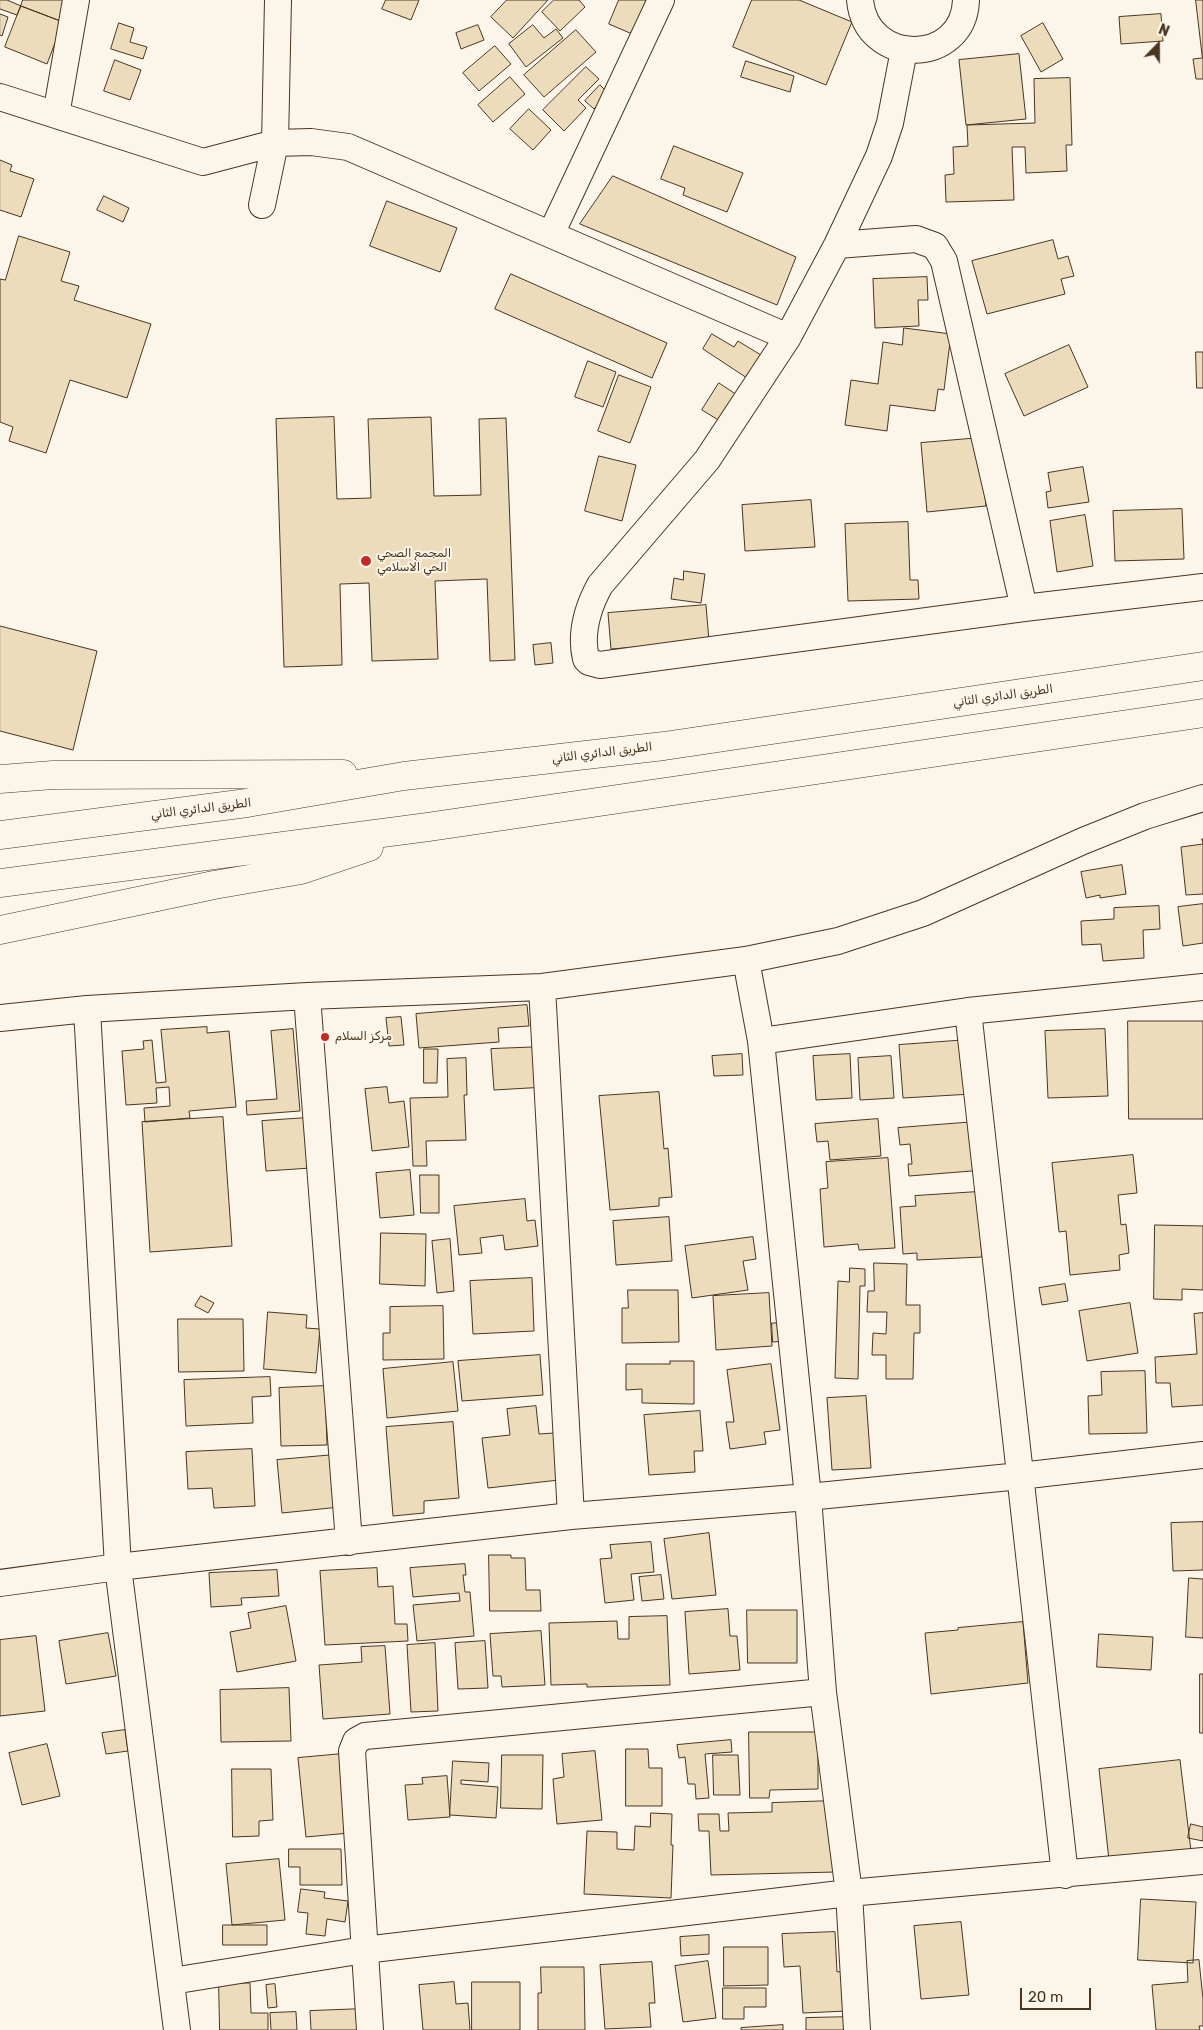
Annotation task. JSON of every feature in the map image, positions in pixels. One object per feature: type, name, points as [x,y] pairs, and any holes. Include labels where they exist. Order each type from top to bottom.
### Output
[{"type":"highway","name":"الطريق الدائري الثاني","points":[[0,835],[247,803],[404,776],[664,746],[1203,666]]},
{"type":"highway","points":[[0,883],[428,827],[1203,713]]},
{"type":"highway","points":[[0,779],[53,775],[338,774],[404,776]]},
{"type":"highway","points":[[0,930],[214,885],[301,870],[428,827]]},
{"type":"street","points":[[56,115],[76,0]]},
{"type":"street","points":[[262,205],[275,143],[278,0]]},
{"type":"street","points":[[551,234],[661,0]]},
{"type":"street","points":[[860,0],[862,16],[878,38],[890,46],[918,51],[932,48],[954,32],[962,20],[966,0]]},
{"type":"street","points":[[904,50],[884,143],[837,244],[788,337],[707,460],[600,585],[593,598],[586,622],[586,659],[589,662],[600,665],[1024,608],[1203,587]]},
{"type":"street","points":[[0,97],[203,162],[275,143],[311,142],[348,147],[788,337]]},
{"type":"street","points":[[837,244],[916,239],[935,246],[944,261],[1024,608]]},
{"type":"street","points":[[0,1018],[87,1009],[307,996],[542,987],[746,960],[838,942],[923,913],[1083,841],[1145,816],[1203,798]]},
{"type":"street","points":[[746,960],[761,1041],[808,1497],[823,1692],[849,1893],[857,2030]]},
{"type":"street","points":[[542,987],[571,1516]]},
{"type":"street","points":[[761,1041],[968,1011],[1203,987]]},
{"type":"street","points":[[307,996],[348,1542]]},
{"type":"street","points":[[87,1009],[118,1567],[177,2030]]},
{"type":"street","points":[[968,1011],[1065,1875]]},
{"type":"street","points":[[0,1583],[118,1567],[571,1516],[808,1497],[1020,1476],[1203,1455]]},
{"type":"street","points":[[370,2030],[352,1751],[356,1742],[365,1736],[823,1692]]},
{"type":"street","points":[[172,1981],[364,1950],[849,1893],[1203,1862]]},
{"type":"building","points":[[0,0],[7,0],[21,6],[17,15],[0,9]]},
{"type":"building","points":[[23,0],[72,0],[63,22],[21,6]]},
{"type":"building","points":[[386,0],[419,0],[411,20],[382,9]]},
{"type":"building","points":[[507,0],[548,0],[513,38],[491,17]]},
{"type":"building","points":[[554,0],[579,0],[585,7],[560,31],[542,12]]},
{"type":"building","points":[[619,0],[653,0],[637,36],[609,24]]},
{"type":"building","points":[[752,0],[799,0],[852,22],[826,85],[733,47]]},
{"type":"building","points":[[1196,0],[1203,0],[1203,79],[1196,79],[1193,59],[1202,58]]},
{"type":"building","points":[[21,6],[63,22],[47,64],[5,47]]},
{"type":"building","points":[[0,14],[8,17],[2,36],[0,35]]},
{"type":"building","points":[[1161,14],[1163,41],[1121,44],[1119,17]]},
{"type":"building","points":[[119,23],[134,28],[130,42],[147,47],[143,59],[111,49]]},
{"type":"building","points":[[1043,23],[1063,59],[1041,72],[1021,36]]},
{"type":"building","points":[[478,25],[484,40],[461,49],[456,33]]},
{"type":"building","points":[[533,25],[544,38],[556,29],[563,38],[526,67],[509,44]]},
{"type":"building","points":[[576,30],[596,52],[544,97],[524,75]]},
{"type":"building","points":[[495,46],[511,64],[479,91],[463,73]]},
{"type":"building","points":[[1019,54],[1026,119],[966,125],[959,60]]},
{"type":"building","points":[[115,60],[141,70],[130,100],[104,91]]},
{"type":"building","points":[[746,61],[794,76],[790,92],[741,77]]},
{"type":"building","points":[[586,67],[599,79],[578,100],[586,108],[564,131],[543,110]]},
{"type":"building","points":[[510,77],[525,94],[493,122],[478,105]]},
{"type":"building","points":[[1070,78],[1072,145],[1066,145],[1067,171],[1026,173],[1025,147],[1012,147],[1014,200],[946,202],[945,175],[954,174],[953,147],[968,146],[967,125],[1035,123],[1034,79]]},
{"type":"building","points":[[600,85],[608,93],[594,109],[585,101]]},
{"type":"building","points":[[529,109],[551,130],[533,150],[510,129]]},
{"type":"building","points":[[674,146],[743,173],[727,212],[683,195],[685,188],[661,179]]},
{"type":"building","points":[[0,160],[12,165],[10,171],[34,179],[21,217],[0,210]]},
{"type":"building","points":[[613,176],[796,257],[777,305],[580,224]]},
{"type":"building","points":[[104,196],[129,208],[123,222],[97,210]]},
{"type":"building","points":[[387,201],[457,228],[440,272],[370,246]]},
{"type":"building","points":[[19,236],[70,252],[61,281],[79,286],[74,300],[151,324],[127,398],[70,380],[46,453],[9,441],[13,427],[0,422],[0,279],[5,280]]},
{"type":"building","points":[[1053,240],[1058,259],[1068,256],[1074,276],[1061,279],[1065,294],[987,314],[972,261]]},
{"type":"building","points":[[511,274],[667,343],[652,378],[495,309]]},
{"type":"building","points":[[927,277],[928,300],[918,300],[919,326],[875,328],[873,279]]},
{"type":"building","points":[[904,328],[951,334],[944,390],[938,389],[935,411],[890,405],[887,431],[845,425],[851,380],[878,384],[883,342],[902,345]]},
{"type":"building","points":[[712,334],[734,347],[738,341],[761,355],[747,378],[703,349]]},
{"type":"building","points":[[1069,345],[1088,387],[1024,416],[1005,374]]},
{"type":"building","points":[[1196,352],[1203,352],[1203,388],[1197,388]]},
{"type":"building","points":[[588,361],[616,372],[603,407],[575,397]]},
{"type":"building","points":[[619,375],[651,387],[630,443],[598,431]]},
{"type":"building","points":[[719,383],[737,395],[720,421],[702,410]]},
{"type":"building","points":[[334,417],[337,499],[371,498],[368,419],[431,417],[434,496],[481,495],[479,419],[506,418],[515,660],[490,661],[487,579],[435,581],[438,659],[372,661],[369,583],[340,584],[342,665],[284,667],[276,419]]},
{"type":"building","points":[[980,438],[986,506],[927,512],[921,443]]},
{"type":"building","points":[[599,456],[636,465],[622,521],[585,511]]},
{"type":"building","points":[[1083,467],[1089,502],[1048,508],[1046,492],[1051,491],[1048,473]]},
{"type":"building","points":[[811,500],[815,547],[745,551],[742,505]]},
{"type":"building","points":[[1182,509],[1184,559],[1115,561],[1113,511]]},
{"type":"building","points":[[1085,515],[1093,566],[1057,572],[1050,521]]},
{"type":"building","points":[[908,522],[910,580],[918,580],[919,599],[848,601],[845,524]]},
{"type":"building","points":[[684,571],[705,574],[701,603],[671,599],[674,578],[683,580]]},
{"type":"building","points":[[706,605],[709,641],[611,649],[608,613]]},
{"type":"building","points":[[0,626],[97,651],[73,750],[0,731]]},
{"type":"building","points":[[551,643],[553,663],[535,665],[533,645]]},
{"type":"building","points":[[1203,844],[1203,894],[1186,895],[1181,847]]},
{"type":"building","points":[[1122,865],[1126,894],[1100,898],[1100,895],[1086,898],[1081,872]]},
{"type":"building","points":[[1203,904],[1203,943],[1183,946],[1178,907]]},
{"type":"building","points":[[1159,906],[1160,929],[1143,930],[1144,958],[1103,961],[1101,944],[1082,945],[1081,921],[1114,919],[1114,908]]},
{"type":"building","points":[[527,1005],[529,1026],[498,1028],[499,1042],[419,1048],[416,1014]]},
{"type":"building","points":[[401,1017],[404,1045],[389,1046],[386,1018]]},
{"type":"building","points":[[1128,1021],[1203,1021],[1203,1119],[1129,1119]]},
{"type":"building","points":[[207,1027],[207,1033],[229,1031],[236,1107],[189,1111],[190,1118],[145,1122],[144,1108],[170,1106],[169,1087],[156,1088],[157,1103],[126,1105],[122,1051],[144,1049],[143,1041],[152,1040],[156,1083],[166,1082],[161,1030]]},
{"type":"building","points":[[293,1029],[300,1111],[247,1115],[246,1101],[277,1099],[271,1031]]},
{"type":"building","points":[[1105,1029],[1108,1096],[1048,1098],[1045,1031]]},
{"type":"building","points":[[968,1040],[972,1094],[903,1098],[899,1045]]},
{"type":"building","points":[[543,1047],[546,1087],[494,1090],[491,1049]]},
{"type":"building","points":[[424,1049],[438,1049],[437,1083],[424,1083]]},
{"type":"building","points":[[742,1054],[743,1075],[714,1076],[712,1056]]},
{"type":"building","points":[[850,1054],[852,1098],[816,1100],[813,1056]]},
{"type":"building","points":[[891,1056],[894,1098],[860,1100],[858,1058]]},
{"type":"building","points":[[466,1058],[467,1095],[464,1095],[466,1140],[426,1141],[427,1166],[413,1166],[410,1098],[448,1097],[447,1059]]},
{"type":"building","points":[[387,1087],[389,1103],[404,1101],[409,1147],[372,1151],[365,1089]]},
{"type":"building","points":[[659,1092],[664,1149],[668,1148],[672,1197],[659,1198],[659,1206],[610,1210],[599,1096]]},
{"type":"building","points":[[223,1117],[232,1246],[150,1252],[142,1122]]},
{"type":"building","points":[[307,1118],[311,1168],[266,1171],[262,1121]]},
{"type":"building","points":[[878,1119],[881,1156],[830,1160],[828,1141],[817,1142],[815,1124]]},
{"type":"building","points":[[975,1122],[984,1170],[909,1176],[908,1164],[912,1164],[910,1144],[900,1145],[898,1128]]},
{"type":"building","points":[[1133,1155],[1137,1193],[1118,1195],[1121,1225],[1126,1224],[1129,1253],[1119,1255],[1120,1270],[1070,1275],[1066,1231],[1059,1232],[1052,1163]]},
{"type":"building","points":[[888,1158],[895,1248],[859,1250],[858,1244],[824,1247],[820,1189],[828,1188],[826,1162]]},
{"type":"building","points":[[410,1170],[414,1215],[380,1218],[376,1173]]},
{"type":"building","points":[[420,1175],[439,1175],[439,1213],[421,1213]]},
{"type":"building","points":[[977,1192],[982,1257],[917,1260],[917,1253],[903,1254],[900,1207],[916,1206],[915,1196]]},
{"type":"building","points":[[525,1199],[527,1221],[535,1220],[538,1246],[505,1250],[503,1235],[480,1238],[482,1253],[459,1255],[454,1206]]},
{"type":"building","points":[[669,1217],[672,1261],[616,1265],[613,1221]]},
{"type":"building","points":[[1155,1225],[1203,1226],[1203,1290],[1182,1289],[1182,1300],[1154,1299]]},
{"type":"building","points":[[381,1233],[426,1234],[425,1286],[380,1284]]},
{"type":"building","points":[[753,1237],[756,1259],[743,1261],[748,1290],[692,1298],[685,1246]]},
{"type":"building","points":[[450,1239],[454,1291],[437,1293],[432,1241]]},
{"type":"building","points":[[874,1263],[907,1264],[906,1305],[920,1305],[920,1333],[914,1333],[913,1379],[886,1379],[886,1355],[872,1355],[873,1333],[886,1334],[887,1312],[867,1312],[868,1291],[874,1291]]},
{"type":"building","points":[[850,1268],[865,1269],[865,1286],[860,1286],[858,1379],[835,1378],[838,1281],[849,1282]]},
{"type":"building","points":[[532,1278],[534,1331],[473,1334],[470,1281]]},
{"type":"building","points":[[1065,1284],[1068,1301],[1042,1305],[1039,1288]]},
{"type":"building","points":[[628,1290],[678,1290],[679,1342],[622,1343],[622,1308],[628,1308]]},
{"type":"building","points":[[769,1293],[772,1346],[716,1350],[713,1296]]},
{"type":"building","points":[[201,1296],[214,1303],[208,1313],[195,1306]]},
{"type":"building","points":[[1130,1303],[1138,1353],[1087,1361],[1079,1311]]},
{"type":"building","points":[[443,1306],[444,1359],[383,1360],[383,1333],[390,1333],[390,1307]]},
{"type":"building","points":[[268,1312],[307,1315],[306,1328],[320,1329],[316,1373],[264,1369]]},
{"type":"building","points":[[1203,1313],[1203,1405],[1172,1407],[1170,1383],[1156,1383],[1155,1357],[1197,1354],[1194,1314]]},
{"type":"building","points":[[178,1319],[243,1319],[244,1371],[179,1372]]},
{"type":"building","points":[[772,1323],[783,1323],[784,1341],[773,1342]]},
{"type":"building","points":[[540,1355],[543,1395],[462,1401],[458,1361]]},
{"type":"building","points":[[670,1361],[694,1361],[694,1404],[642,1403],[642,1389],[626,1390],[626,1364],[670,1364]]},
{"type":"building","points":[[453,1362],[458,1411],[387,1418],[383,1369]]},
{"type":"building","points":[[771,1364],[780,1430],[764,1432],[766,1444],[730,1449],[726,1422],[734,1422],[727,1370]]},
{"type":"building","points":[[1145,1371],[1147,1433],[1089,1434],[1088,1396],[1102,1395],[1101,1372]]},
{"type":"building","points":[[270,1377],[271,1396],[252,1397],[253,1423],[186,1426],[184,1380]]},
{"type":"building","points":[[325,1386],[327,1445],[281,1446],[279,1388]]},
{"type":"building","points":[[866,1396],[871,1468],[832,1470],[827,1398]]},
{"type":"building","points":[[536,1406],[539,1434],[554,1433],[559,1480],[488,1488],[482,1438],[510,1435],[507,1409]]},
{"type":"building","points":[[700,1411],[703,1451],[694,1451],[695,1472],[649,1475],[644,1415]]},
{"type":"building","points":[[453,1422],[459,1498],[424,1501],[424,1513],[393,1516],[386,1427]]},
{"type":"building","points":[[252,1449],[255,1506],[214,1508],[212,1488],[188,1489],[186,1452]]},
{"type":"building","points":[[334,1455],[340,1507],[282,1513],[277,1460]]},
{"type":"building","points":[[1203,1522],[1203,1570],[1173,1571],[1171,1523]]},
{"type":"building","points":[[709,1533],[716,1595],[672,1599],[664,1539]]},
{"type":"building","points":[[651,1542],[654,1572],[631,1574],[634,1600],[605,1603],[600,1559],[612,1558],[610,1545]]},
{"type":"building","points":[[489,1555],[511,1555],[511,1558],[525,1558],[526,1590],[540,1590],[541,1611],[490,1611]]},
{"type":"building","points":[[465,1564],[466,1575],[463,1575],[465,1592],[470,1592],[474,1636],[417,1641],[413,1605],[460,1601],[459,1593],[413,1597],[410,1568]]},
{"type":"building","points":[[377,1568],[378,1587],[393,1586],[395,1624],[407,1624],[408,1641],[325,1645],[320,1571]]},
{"type":"building","points":[[277,1570],[279,1596],[241,1598],[242,1605],[211,1607],[209,1573]]},
{"type":"building","points":[[661,1575],[664,1599],[642,1601],[639,1577]]},
{"type":"building","points":[[1189,1578],[1203,1579],[1203,1638],[1186,1637]]},
{"type":"building","points":[[286,1606],[296,1661],[237,1672],[230,1632],[251,1628],[248,1613]]},
{"type":"building","points":[[728,1609],[730,1636],[737,1636],[740,1670],[689,1674],[685,1612]]},
{"type":"building","points":[[747,1610],[797,1610],[797,1663],[748,1663]]},
{"type":"building","points":[[667,1616],[670,1685],[587,1687],[587,1684],[551,1685],[549,1623],[617,1621],[618,1639],[629,1639],[629,1617]]},
{"type":"building","points":[[1023,1622],[1028,1683],[931,1694],[925,1633]]},
{"type":"building","points":[[541,1631],[545,1685],[502,1687],[501,1676],[493,1676],[490,1634]]},
{"type":"building","points":[[108,1633],[116,1676],[66,1684],[59,1641]]},
{"type":"building","points":[[1099,1634],[1153,1637],[1151,1670],[1097,1667]]},
{"type":"building","points":[[36,1636],[45,1711],[0,1716],[0,1640]]},
{"type":"building","points":[[485,1641],[488,1688],[458,1689],[455,1643]]},
{"type":"building","points":[[435,1643],[438,1711],[411,1712],[407,1645]]},
{"type":"building","points":[[385,1646],[390,1714],[323,1719],[319,1665],[362,1662],[361,1647]]},
{"type":"building","points":[[1200,1674],[1203,1674],[1203,1733],[1200,1733]]},
{"type":"building","points":[[289,1688],[291,1741],[221,1742],[220,1690]]},
{"type":"building","points":[[125,1730],[128,1751],[106,1754],[102,1733]]},
{"type":"building","points":[[749,1732],[818,1732],[818,1789],[770,1790],[769,1798],[750,1798]]},
{"type":"building","points":[[731,1740],[732,1752],[705,1754],[709,1798],[696,1799],[695,1784],[688,1784],[685,1757],[679,1758],[677,1745]]},
{"type":"building","points":[[47,1744],[60,1796],[22,1805],[9,1753]]},
{"type":"building","points":[[626,1749],[648,1749],[649,1768],[662,1768],[662,1806],[626,1806]]},
{"type":"building","points":[[595,1751],[602,1820],[557,1824],[553,1779],[564,1777],[562,1754]]},
{"type":"building","points":[[342,1754],[349,1833],[306,1837],[298,1758]]},
{"type":"building","points":[[502,1755],[543,1755],[542,1809],[501,1808]]},
{"type":"building","points":[[713,1755],[738,1755],[740,1795],[714,1795]]},
{"type":"building","points":[[1180,1760],[1191,1851],[1109,1860],[1099,1769]]},
{"type":"building","points":[[453,1761],[489,1763],[488,1782],[461,1780],[461,1784],[498,1787],[496,1818],[450,1815]]},
{"type":"building","points":[[232,1769],[271,1769],[273,1820],[259,1821],[259,1836],[233,1837]]},
{"type":"building","points":[[447,1776],[450,1817],[408,1820],[405,1785],[423,1784],[422,1778]]},
{"type":"building","points":[[832,1801],[835,1872],[711,1875],[709,1831],[699,1831],[698,1814],[719,1814],[720,1831],[729,1831],[728,1813],[772,1812],[772,1803]]},
{"type":"building","points":[[651,1813],[672,1814],[671,1898],[584,1894],[587,1831],[617,1832],[617,1849],[634,1850],[635,1826],[650,1827]]},
{"type":"building","points":[[1191,1824],[1203,1827],[1203,1841],[1188,1838]]},
{"type":"building","points":[[289,1849],[341,1849],[342,1885],[300,1885],[300,1867],[289,1867]]},
{"type":"building","points":[[279,1859],[285,1920],[232,1925],[226,1864]]},
{"type":"building","points":[[301,1889],[325,1892],[324,1898],[348,1901],[345,1922],[327,1919],[325,1936],[306,1934],[308,1913],[298,1912]]},
{"type":"building","points":[[1141,1899],[1196,1902],[1193,1963],[1138,1960]]},
{"type":"building","points":[[961,1922],[969,1995],[921,1999],[914,1926]]},
{"type":"building","points":[[223,1925],[267,1925],[267,1945],[223,1945]]},
{"type":"building","points":[[835,1932],[837,1972],[844,1971],[847,2011],[803,2013],[800,1966],[784,1967],[782,1934]]},
{"type":"building","points":[[709,1935],[709,1954],[681,1956],[680,1937]]},
{"type":"building","points":[[724,1947],[768,1947],[768,1985],[724,1986]]},
{"type":"building","points":[[1199,1960],[1203,1999],[1203,2026],[1199,2026],[1200,2030],[1156,2030],[1152,1985],[1188,1982],[1187,1961]]},
{"type":"building","points":[[708,1961],[716,2018],[683,2022],[675,1966]]},
{"type":"building","points":[[652,1962],[655,2003],[649,2003],[651,2027],[605,2029],[600,1965]]},
{"type":"building","points":[[541,1967],[584,1967],[585,2030],[538,2030],[538,1993],[541,1993]]},
{"type":"building","points":[[454,1982],[456,2004],[468,2003],[470,2030],[423,2030],[419,1985]]},
{"type":"building","points":[[472,1982],[520,1982],[520,2030],[472,2030]]},
{"type":"building","points":[[219,1983],[250,1983],[251,2013],[268,2013],[268,2030],[220,2030]]},
{"type":"building","points":[[275,1984],[277,2007],[268,2008],[266,1985]]},
{"type":"building","points":[[723,1988],[766,1988],[766,2007],[744,2007],[744,2019],[723,2019]]},
{"type":"building","points":[[363,2009],[364,2030],[311,2030],[310,2011]]},
{"type":"building","points":[[296,2012],[297,2030],[271,2030],[270,2013]]},
{"type":"building","points":[[851,2017],[851,2030],[806,2030],[806,2018]]},
{"type":"building","points":[[783,2025],[783,2030],[741,2030],[741,2028]]},
{"type":"place","name":"المجمع الصحي الحي الاسلامي","points":[[366,561]]},
{"type":"place","name":"مركز السلام","points":[[325,1037]]}]
